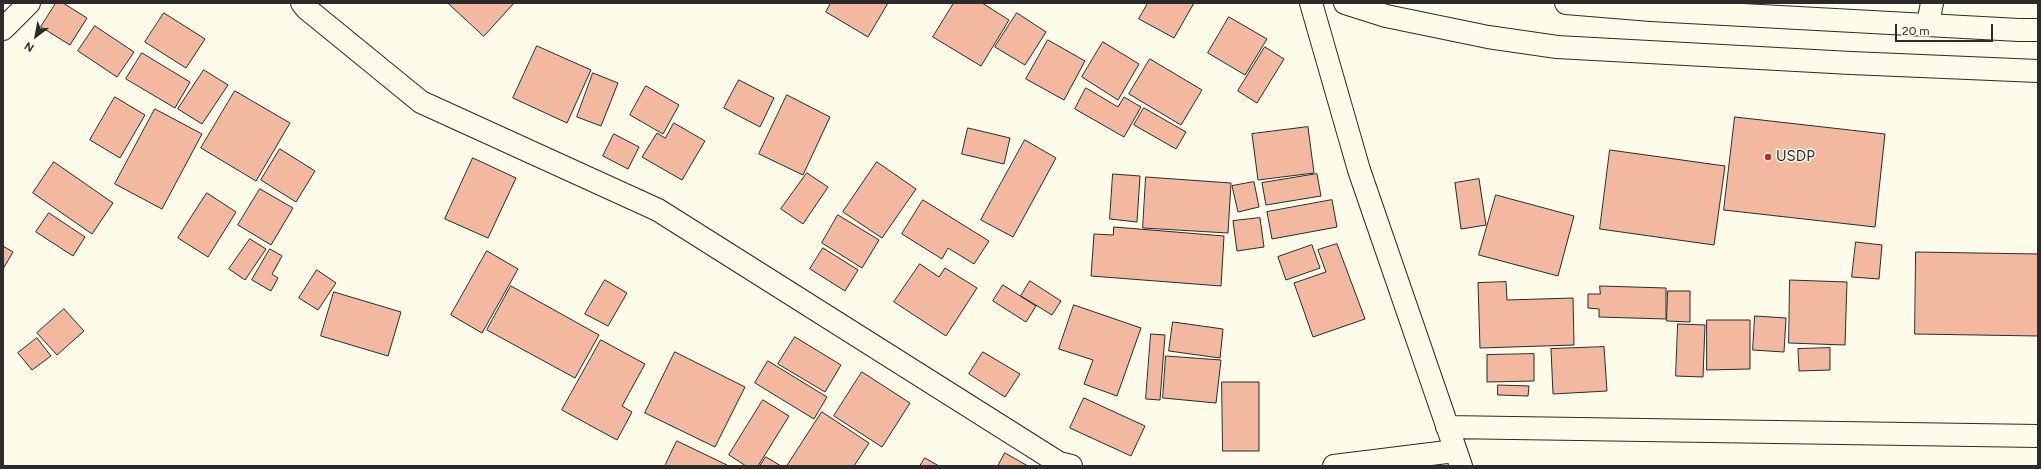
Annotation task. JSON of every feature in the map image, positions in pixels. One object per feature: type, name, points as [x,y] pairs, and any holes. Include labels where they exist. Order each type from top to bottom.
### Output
[{"type":"street","points":[[3,29],[29,3]]},
{"type":"street","points":[[302,3],[307,10],[421,102],[658,210],[1053,459],[1071,466]]},
{"type":"street","points":[[1311,3],[1359,170],[1458,458],[1334,466]]},
{"type":"street","points":[[1345,3],[1386,16],[1488,37],[1557,47],[1858,63],[2038,70]]},
{"type":"street","points":[[1566,3],[1659,10],[1930,13],[2018,30],[2038,30]]},
{"type":"street","points":[[1448,427],[2038,436]]},
{"type":"building","points":[[56,3],[63,3],[87,18],[70,45],[41,27]]},
{"type":"building","points":[[448,3],[514,3],[484,36]]},
{"type":"building","points":[[831,3],[888,3],[868,37],[826,12]]},
{"type":"building","points":[[954,3],[982,3],[1009,20],[981,66],[933,37]]},
{"type":"building","points":[[1148,3],[1194,3],[1174,38],[1139,19]]},
{"type":"building","points":[[164,13],[205,39],[186,68],[145,42]]},
{"type":"building","points":[[1017,13],[1046,32],[1025,65],[995,47]]},
{"type":"building","points":[[1229,17],[1267,39],[1245,75],[1208,53]]},
{"type":"building","points":[[95,26],[134,52],[117,77],[78,51]]},
{"type":"building","points":[[1048,40],[1085,61],[1064,100],[1026,79]]},
{"type":"building","points":[[1103,42],[1139,64],[1118,100],[1082,77]]},
{"type":"building","points":[[537,46],[591,70],[567,123],[513,98]]},
{"type":"building","points":[[1265,47],[1284,59],[1257,103],[1238,91]]},
{"type":"building","points":[[142,53],[190,82],[175,108],[126,79]]},
{"type":"building","points":[[1150,59],[1202,90],[1181,125],[1129,94]]},
{"type":"building","points":[[204,70],[228,85],[202,124],[178,109]]},
{"type":"building","points":[[593,73],[618,83],[601,126],[577,117]]},
{"type":"building","points":[[739,80],[774,98],[760,127],[724,108]]},
{"type":"building","points":[[646,86],[679,105],[663,134],[630,115]]},
{"type":"building","points":[[1086,88],[1118,107],[1124,97],[1141,107],[1124,137],[1075,109]]},
{"type":"building","points":[[235,91],[290,123],[256,181],[201,148]]},
{"type":"building","points":[[787,95],[830,117],[803,175],[759,154]]},
{"type":"building","points":[[115,97],[145,115],[120,158],[90,140]]},
{"type":"building","points":[[1144,108],[1186,132],[1176,149],[1134,125]]},
{"type":"building","points":[[155,109],[202,134],[162,209],[115,184]]},
{"type":"building","points":[[1735,117],[1885,134],[1875,227],[1724,210]]},
{"type":"building","points":[[674,123],[705,141],[682,180],[642,157],[657,133],[665,138]]},
{"type":"building","points":[[1308,127],[1314,173],[1258,180],[1252,134]]},
{"type":"building","points":[[968,128],[1010,138],[1004,164],[962,154]]},
{"type":"building","points":[[614,134],[639,147],[628,169],[603,156]]},
{"type":"building","points":[[1025,140],[1056,158],[1013,237],[981,220]]},
{"type":"building","points":[[280,149],[315,171],[296,202],[261,180]]},
{"type":"building","points":[[1610,150],[1725,166],[1714,245],[1600,229]]},
{"type":"building","points":[[473,158],[516,178],[488,238],[445,219]]},
{"type":"building","points":[[54,162],[113,203],[92,234],[33,193]]},
{"type":"building","points":[[877,162],[916,189],[882,238],[843,212]]},
{"type":"building","points":[[807,173],[828,187],[803,224],[781,209]]},
{"type":"building","points":[[1113,174],[1140,176],[1137,222],[1110,219]]},
{"type":"building","points":[[1317,174],[1321,196],[1266,205],[1262,183]]},
{"type":"building","points":[[1146,177],[1231,183],[1228,233],[1143,228]]},
{"type":"building","points":[[1479,179],[1486,225],[1461,229],[1455,183]]},
{"type":"building","points":[[1254,182],[1259,207],[1238,212],[1232,186]]},
{"type":"building","points":[[260,189],[293,208],[271,245],[238,225]]},
{"type":"building","points":[[207,193],[236,212],[208,257],[178,238]]},
{"type":"building","points":[[1496,195],[1574,216],[1558,276],[1479,255]]},
{"type":"building","points":[[923,200],[989,241],[974,264],[948,248],[942,259],[902,234]]},
{"type":"building","points":[[1332,200],[1337,227],[1272,239],[1267,212]]},
{"type":"building","points":[[49,213],[85,237],[73,256],[36,232]]},
{"type":"building","points":[[838,215],[879,240],[862,268],[822,243]]},
{"type":"building","points":[[1260,218],[1264,247],[1237,251],[1233,221]]},
{"type":"building","points":[[1114,227],[1224,236],[1221,286],[1091,276],[1094,234],[1113,235]]},
{"type":"building","points":[[250,239],[266,249],[245,280],[229,269]]},
{"type":"building","points":[[1856,242],[1882,245],[1879,279],[1852,277]]},
{"type":"building","points":[[1337,244],[1365,319],[1313,337],[1294,283],[1326,272],[1318,250]]},
{"type":"building","points":[[1312,245],[1320,268],[1286,280],[1278,257]]},
{"type":"building","points":[[3,246],[13,252],[3,269]]},
{"type":"building","points":[[823,248],[858,270],[845,291],[810,269]]},
{"type":"building","points":[[270,249],[282,256],[272,274],[278,278],[271,291],[252,280]]},
{"type":"building","points":[[487,251],[518,269],[482,333],[451,315]]},
{"type":"building","points":[[1916,252],[2038,254],[2038,336],[1915,334]]},
{"type":"building","points":[[920,264],[939,277],[945,268],[977,288],[946,336],[894,302]]},
{"type":"building","points":[[317,270],[336,283],[318,310],[299,298]]},
{"type":"building","points":[[605,280],[627,293],[608,326],[585,314]]},
{"type":"building","points":[[1790,280],[1847,282],[1845,345],[1789,343]]},
{"type":"building","points":[[1030,281],[1061,301],[1052,315],[1021,296]]},
{"type":"building","points":[[1506,282],[1507,300],[1573,298],[1574,345],[1480,348],[1478,283]]},
{"type":"building","points":[[1003,285],[1036,306],[1026,322],[993,301]]},
{"type":"building","points":[[511,286],[599,335],[575,378],[487,330]]},
{"type":"building","points":[[1600,286],[1666,288],[1666,319],[1599,317],[1599,309],[1588,308],[1588,294],[1600,294]]},
{"type":"building","points":[[1668,291],[1690,291],[1690,322],[1667,321]]},
{"type":"building","points":[[334,292],[401,312],[388,356],[321,336]]},
{"type":"building","points":[[1074,305],[1141,328],[1117,396],[1084,384],[1093,360],[1059,349]]},
{"type":"building","points":[[64,309],[84,331],[57,355],[37,333]]},
{"type":"building","points":[[1755,316],[1786,318],[1784,352],[1753,350]]},
{"type":"building","points":[[1707,320],[1750,320],[1750,369],[1707,370]]},
{"type":"building","points":[[1173,322],[1223,329],[1220,358],[1169,351]]},
{"type":"building","points":[[1678,324],[1705,325],[1703,377],[1676,376]]},
{"type":"building","points":[[1151,334],[1165,335],[1160,400],[1146,399]]},
{"type":"building","points":[[795,337],[841,365],[825,392],[778,364]]},
{"type":"building","points":[[37,338],[51,356],[32,370],[18,353]]},
{"type":"building","points":[[601,340],[645,364],[622,406],[632,412],[617,440],[562,410]]},
{"type":"building","points":[[1604,347],[1607,391],[1553,394],[1551,349]]},
{"type":"building","points":[[1830,348],[1830,370],[1799,371],[1798,349]]},
{"type":"building","points":[[675,352],[745,387],[715,447],[645,413]]},
{"type":"building","points":[[983,352],[1020,374],[1005,397],[969,374]]},
{"type":"building","points":[[1534,354],[1534,381],[1487,382],[1487,355]]},
{"type":"building","points":[[1166,356],[1221,360],[1216,403],[1163,398]]},
{"type":"building","points":[[768,361],[827,397],[814,419],[755,383]]},
{"type":"building","points":[[862,372],[910,403],[882,447],[834,416]]},
{"type":"building","points":[[1222,382],[1259,382],[1259,451],[1223,451]]},
{"type":"building","points":[[1498,385],[1529,386],[1528,396],[1498,395]]},
{"type":"building","points":[[1084,398],[1145,426],[1131,456],[1070,428]]},
{"type":"building","points":[[763,400],[789,416],[758,466],[746,466],[729,455]]},
{"type":"building","points":[[822,412],[869,443],[854,466],[787,466]]},
{"type":"building","points":[[677,441],[727,465],[665,466]]},
{"type":"building","points":[[1005,453],[1028,466],[998,466]]},
{"type":"building","points":[[766,457],[781,466],[760,466]]},
{"type":"building","points":[[925,458],[939,466],[920,466]]},
{"type":"place","name":"USDP","points":[[1768,157]]}]
